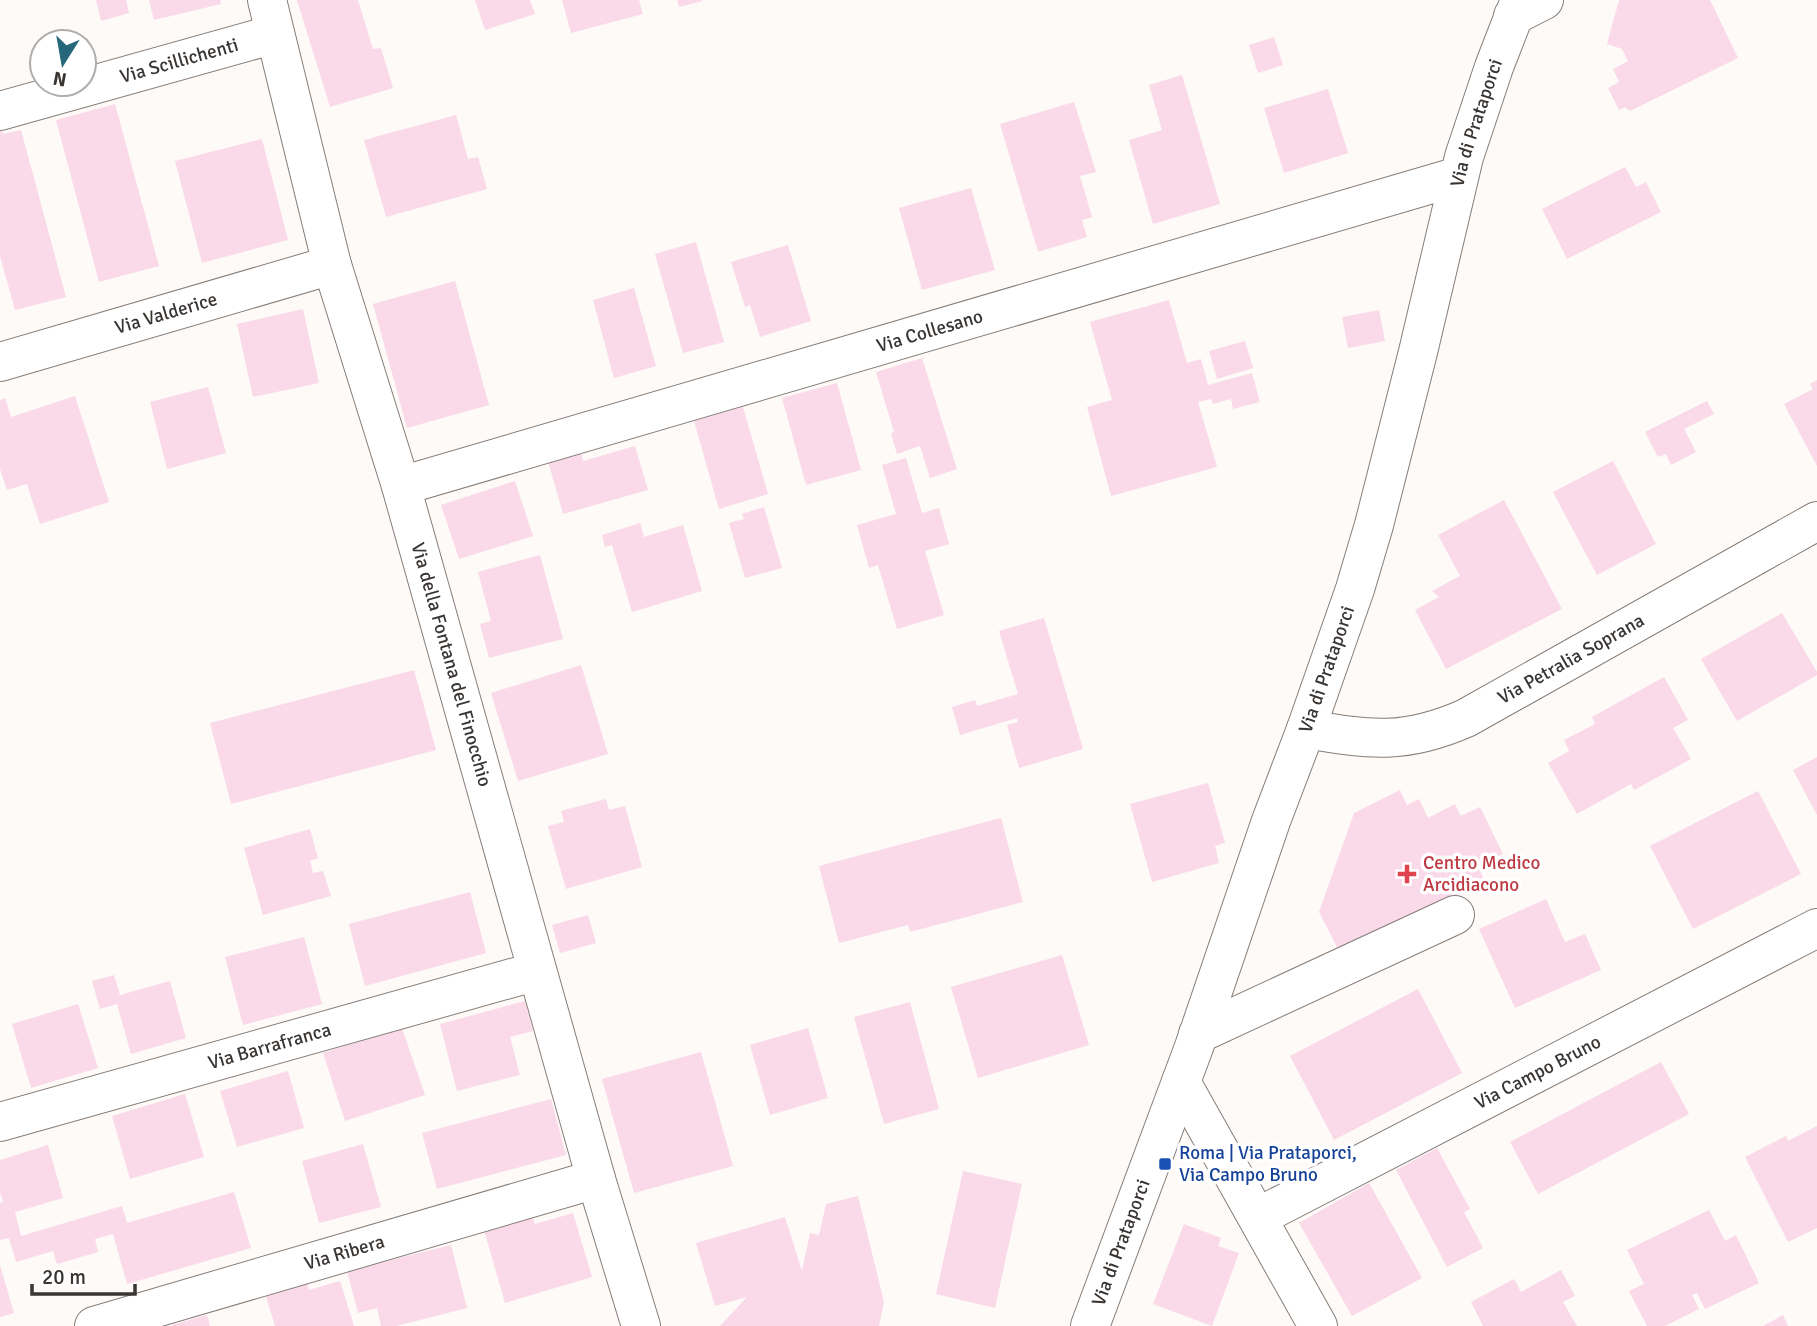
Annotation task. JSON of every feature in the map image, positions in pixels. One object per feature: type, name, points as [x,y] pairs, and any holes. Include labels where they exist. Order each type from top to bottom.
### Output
[{"type":"street","name":"Via di Prataporci","points":[[1090,1326],[1181,1082],[1355,589],[1419,352],[1459,176],[1482,100],[1526,5]]},
{"type":"street","name":"Via Scillichenti","points":[[0,111],[271,17]]},
{"type":"street","name":"Via della Fontana del Finocchio","points":[[271,17],[332,265],[401,486],[596,1179],[641,1326]]},
{"type":"street","name":"Via Collesano","points":[[401,486],[1459,176]]},
{"type":"street","name":"Via Valderice","points":[[0,362],[332,265]]},
{"type":"street","name":"Via Petralia Soprana","points":[[1306,729],[1361,738],[1391,738],[1420,735],[1449,726],[1817,521]]},
{"type":"street","points":[[1198,1034],[1455,915]]},
{"type":"street","name":"Via Campo Bruno","points":[[1258,1217],[1817,928]]},
{"type":"street","name":"Via Barrafranca","points":[[0,1122],[537,971]]},
{"type":"street","points":[[1181,1082],[1318,1326]]},
{"type":"street","name":"Via Ribera","points":[[94,1326],[596,1179]]},
{"type":"building","points":[[96,0],[126,0],[129,13],[101,21]]},
{"type":"building","points":[[149,0],[220,0],[221,4],[154,20]]},
{"type":"building","points":[[297,0],[358,0],[373,49],[381,48],[393,88],[330,107]]},
{"type":"building","points":[[475,0],[530,0],[535,14],[485,30]]},
{"type":"building","points":[[562,0],[639,0],[643,14],[571,33]]},
{"type":"building","points":[[677,0],[702,0],[702,1],[679,7]]},
{"type":"building","points":[[1619,0],[1710,0],[1738,58],[1630,111],[1625,107],[1619,110],[1608,88],[1619,82],[1613,69],[1628,61],[1622,49],[1607,44]]},
{"type":"building","points":[[1274,37],[1283,65],[1258,73],[1249,45]]},
{"type":"building","points":[[1182,75],[1220,204],[1153,224],[1129,140],[1162,130],[1149,85]]},
{"type":"building","points":[[1328,89],[1348,153],[1284,173],[1264,108]]},
{"type":"building","points":[[1074,102],[1096,172],[1080,176],[1092,217],[1082,220],[1087,237],[1038,252],[1000,124]]},
{"type":"building","points":[[115,104],[159,266],[99,282],[56,120]]},
{"type":"building","points":[[456,115],[468,159],[478,157],[487,189],[386,217],[364,140]]},
{"type":"building","points":[[0,126],[3,134],[21,130],[66,297],[15,310],[0,256]]},
{"type":"building","points":[[262,139],[288,240],[202,263],[175,161]]},
{"type":"building","points":[[1625,167],[1636,187],[1646,182],[1661,212],[1567,259],[1542,209]]},
{"type":"building","points":[[971,188],[995,270],[922,290],[899,208]]},
{"type":"building","points":[[696,242],[724,342],[683,353],[655,254]]},
{"type":"building","points":[[788,245],[811,321],[760,337],[750,305],[745,307],[731,262]]},
{"type":"building","points":[[455,281],[489,405],[407,428],[373,304]]},
{"type":"building","points":[[634,288],[656,366],[614,378],[593,300]]},
{"type":"building","points":[[1169,300],[1187,363],[1201,359],[1208,385],[1252,373],[1260,402],[1233,409],[1231,399],[1213,404],[1211,399],[1198,402],[1217,467],[1111,496],[1087,407],[1112,400],[1090,322]]},
{"type":"building","points":[[303,309],[319,383],[253,397],[237,324]]},
{"type":"building","points":[[1379,310],[1385,341],[1348,348],[1342,317]]},
{"type":"building","points":[[1245,341],[1253,368],[1217,379],[1209,351]]},
{"type":"building","points":[[922,358],[957,469],[930,478],[920,446],[897,454],[891,433],[894,432],[876,372]]},
{"type":"building","points":[[1817,380],[1817,466],[1784,404],[1813,389],[1810,384]]},
{"type":"building","points":[[837,383],[861,470],[806,485],[782,398]]},
{"type":"building","points":[[208,387],[226,453],[167,469],[150,402]]},
{"type":"building","points":[[75,396],[109,502],[40,524],[27,484],[7,490],[0,469],[0,400],[5,398],[11,417]]},
{"type":"building","points":[[1707,401],[1714,414],[1684,429],[1696,452],[1671,465],[1666,454],[1658,457],[1645,432]]},
{"type":"building","points":[[743,407],[768,494],[719,509],[694,421]]},
{"type":"building","points":[[635,446],[648,490],[563,514],[548,461],[581,452],[583,461]]},
{"type":"building","points":[[906,458],[922,513],[939,508],[949,544],[925,551],[944,615],[897,629],[878,565],[869,568],[857,525],[896,514],[882,465]]},
{"type":"building","points":[[1613,461],[1656,544],[1597,575],[1553,492]]},
{"type":"building","points":[[515,481],[533,536],[459,559],[441,505]]},
{"type":"building","points":[[1504,500],[1562,609],[1446,669],[1415,610],[1439,597],[1432,591],[1460,576],[1438,535]]},
{"type":"building","points":[[764,507],[782,568],[745,578],[729,523],[744,519],[742,514]]},
{"type":"building","points":[[640,523],[644,537],[683,525],[702,591],[632,612],[612,545],[605,547],[602,535]]},
{"type":"building","points":[[540,555],[563,639],[489,658],[480,624],[491,621],[478,572]]},
{"type":"building","points":[[1782,613],[1817,675],[1737,721],[1701,659]]},
{"type":"building","points":[[1044,618],[1083,749],[1019,768],[1007,725],[1018,722],[1017,718],[960,735],[952,707],[975,700],[977,706],[1018,694],[999,631]]},
{"type":"building","points":[[581,665],[608,754],[518,781],[491,693]]},
{"type":"building","points":[[414,670],[436,750],[231,804],[210,723]]},
{"type":"building","points":[[1664,677],[1688,720],[1673,728],[1691,759],[1634,790],[1631,784],[1577,814],[1548,763],[1569,751],[1564,740],[1595,724],[1592,717]]},
{"type":"building","points":[[1817,757],[1817,815],[1793,770]]},
{"type":"building","points":[[1208,783],[1225,843],[1215,846],[1219,863],[1152,882],[1130,804]]},
{"type":"building","name":"Centro Medico Arcidiacono","points":[[1400,790],[1407,805],[1419,799],[1428,818],[1455,804],[1461,816],[1480,807],[1503,854],[1478,866],[1485,882],[1340,953],[1319,912],[1354,813]]},
{"type":"building","points":[[1758,791],[1801,874],[1693,929],[1650,846]]},
{"type":"building","points":[[606,799],[609,810],[625,806],[642,867],[566,889],[548,826],[564,822],[561,811]]},
{"type":"building","points":[[1001,818],[1023,902],[910,932],[908,925],[839,943],[819,866]]},
{"type":"building","points":[[310,829],[318,858],[310,861],[313,873],[323,871],[331,896],[263,915],[244,848]]},
{"type":"building","points":[[470,892],[486,953],[365,986],[349,924]]},
{"type":"building","points":[[1546,899],[1565,942],[1585,934],[1601,970],[1515,1008],[1479,929]]},
{"type":"building","points":[[588,915],[596,943],[560,953],[552,925]]},
{"type":"building","points":[[304,937],[322,1004],[243,1025],[225,957]]},
{"type":"building","points":[[1062,955],[1089,1045],[978,1078],[951,987]]},
{"type":"building","points":[[114,975],[120,995],[170,981],[186,1038],[131,1054],[117,1004],[100,1009],[92,981]]},
{"type":"building","points":[[1418,989],[1462,1073],[1334,1140],[1290,1056]]},
{"type":"building","points":[[525,1001],[533,1031],[510,1037],[520,1075],[457,1091],[440,1024]]},
{"type":"building","points":[[910,1002],[939,1109],[884,1124],[854,1017]]},
{"type":"building","points":[[78,1004],[98,1068],[31,1088],[12,1024]]},
{"type":"building","points":[[402,1028],[425,1095],[345,1121],[323,1053]]},
{"type":"building","points":[[808,1028],[828,1098],[770,1115],[750,1045]]},
{"type":"building","points":[[701,1052],[733,1166],[634,1193],[602,1079]]},
{"type":"building","points":[[1661,1062],[1689,1114],[1538,1194],[1510,1142]]},
{"type":"building","points":[[288,1071],[304,1128],[237,1147],[220,1091]]},
{"type":"building","points":[[185,1094],[204,1157],[130,1179],[112,1116]]},
{"type":"building","points":[[551,1099],[566,1155],[437,1189],[422,1133]]},
{"type":"building","points":[[1817,1126],[1817,1228],[1788,1242],[1745,1157],[1786,1136],[1788,1141]]},
{"type":"building","points":[[363,1144],[381,1207],[319,1223],[302,1161]]},
{"type":"building","points":[[48,1145],[63,1198],[15,1212],[21,1236],[122,1206],[127,1223],[234,1192],[251,1248],[127,1284],[113,1234],[95,1239],[98,1252],[57,1264],[53,1251],[16,1262],[9,1238],[0,1240],[0,1203],[3,1202],[0,1192],[0,1160]]},
{"type":"building","points":[[1437,1148],[1470,1209],[1464,1212],[1483,1248],[1447,1267],[1396,1170]]},
{"type":"building","points":[[963,1171],[1022,1184],[995,1308],[936,1294]]},
{"type":"building","points":[[1369,1183],[1422,1278],[1352,1316],[1299,1223]]},
{"type":"building","points":[[858,1196],[884,1302],[879,1326],[720,1326],[747,1297],[715,1306],[696,1243],[785,1217],[802,1271],[810,1233],[819,1235],[826,1204]]},
{"type":"building","points":[[1709,1210],[1725,1241],[1736,1235],[1759,1283],[1705,1309],[1697,1293],[1692,1295],[1699,1309],[1665,1326],[1647,1326],[1629,1291],[1644,1284],[1627,1250]]},
{"type":"building","points":[[573,1213],[592,1277],[505,1303],[484,1230],[532,1216],[535,1224]]},
{"type":"building","points":[[1184,1224],[1221,1238],[1218,1246],[1239,1253],[1212,1326],[1153,1304]]},
{"type":"building","points":[[451,1245],[467,1308],[396,1326],[381,1326],[377,1308],[358,1313],[347,1271]]},
{"type":"building","points":[[0,1265],[14,1313],[0,1317]]},
{"type":"building","points":[[1561,1270],[1575,1296],[1563,1302],[1577,1326],[1483,1326],[1471,1302],[1514,1279],[1521,1292]]},
{"type":"building","points":[[306,1278],[309,1290],[340,1281],[354,1326],[275,1326],[264,1290]]},
{"type":"building","points":[[207,1315],[210,1326],[172,1326],[172,1325]]},
{"type":"building","points":[[1783,1315],[1788,1326],[1763,1326]]},
{"type":"place","name":"Centro Medico Arcidiacono","points":[[1407,874]]},
{"type":"place","name":"Roma | Via Prataporci, Via Campo Bruno","points":[[1165,1164]]}]
